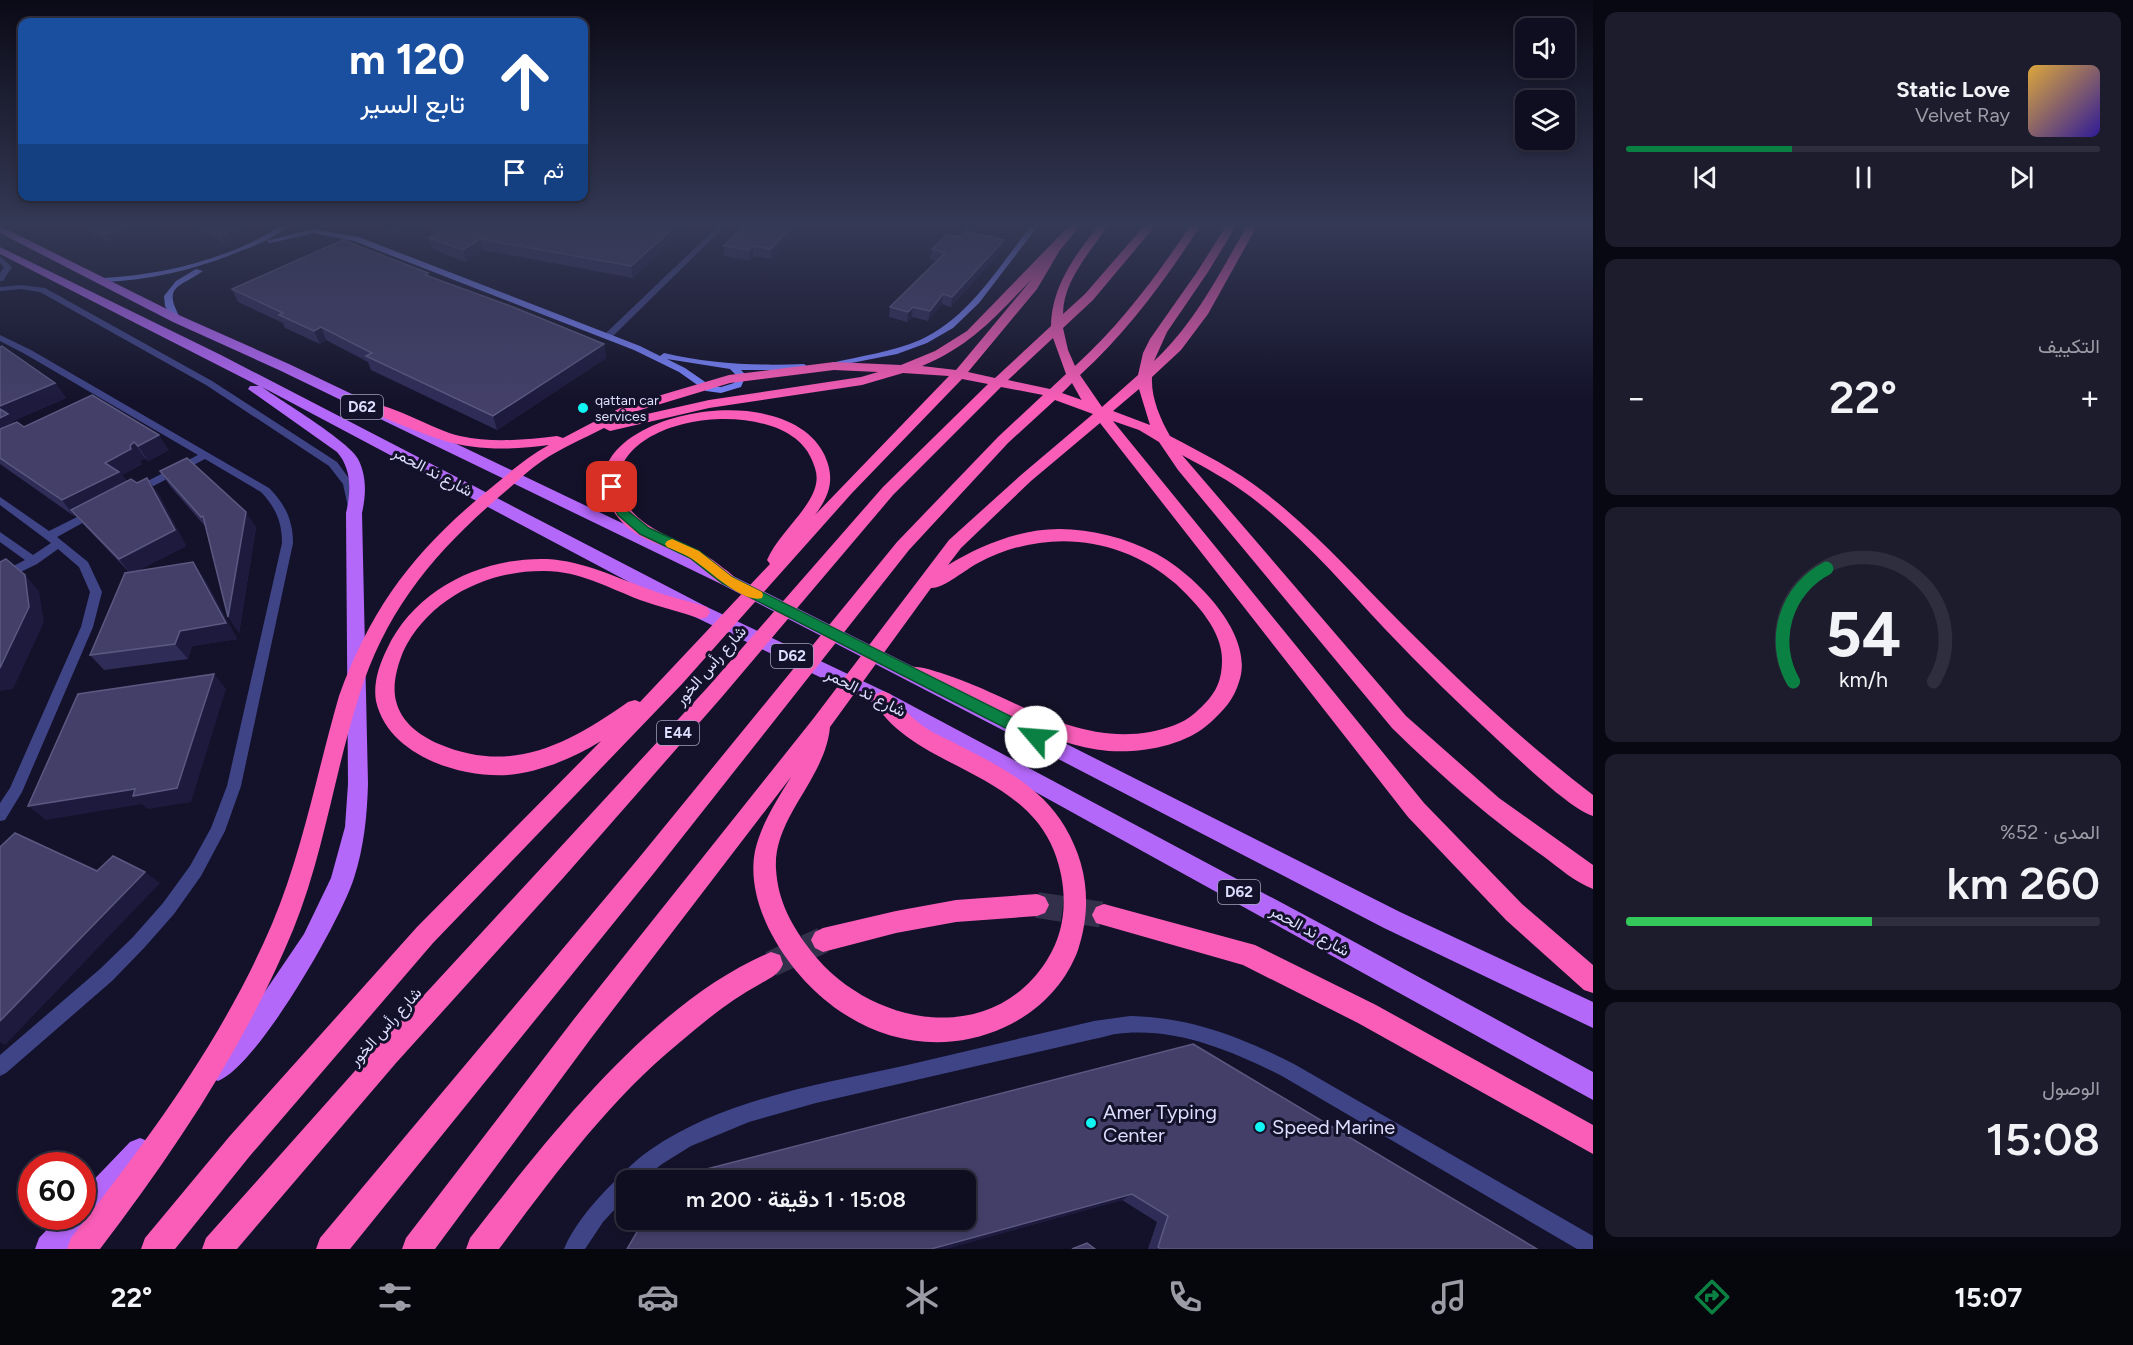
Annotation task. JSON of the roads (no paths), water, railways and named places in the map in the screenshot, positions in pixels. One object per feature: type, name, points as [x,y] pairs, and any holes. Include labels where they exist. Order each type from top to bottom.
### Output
[{"type":"highway","points":[[359,405],[384,411],[446,437],[482,443],[522,444],[577,436],[709,404],[862,381],[922,362],[956,345],[971,334],[1021,284]]},
{"type":"highway","points":[[156,1249],[246,1139],[425,935],[675,679],[847,490],[969,364],[1035,284]]},
{"type":"highway","points":[[1064,284],[1057,308],[1056,328],[1061,350],[1071,374],[1132,455],[1416,810],[1514,912],[1593,981]]},
{"type":"highway","name":"شارع رأس الخور","points":[[217,1249],[387,1054],[714,693],[888,491],[962,416],[1100,284]]},
{"type":"highway","points":[[331,1249],[646,866],[910,538],[981,464],[1131,316],[1156,284]]},
{"type":"highway","points":[[1195,284],[1162,330],[1149,354],[1145,378],[1149,405],[1161,435],[1183,466],[1366,685],[1446,768],[1508,818],[1593,878]]},
{"type":"highway","points":[[417,1249],[591,1019],[820,725],[955,544],[986,514],[1129,392],[1176,347],[1209,303],[1219,284]]},
{"type":"highway","points":[[82,1249],[157,1149],[232,1030],[260,977],[303,872],[357,673],[389,607],[445,536],[502,482],[561,442],[622,412],[665,397],[739,378],[791,370],[854,366],[920,369],[978,376],[1028,387],[1083,404],[1185,448],[1231,475],[1272,504],[1308,536],[1396,630],[1472,704],[1536,762],[1593,807]]},
{"type":"highway","points":[[727,580],[694,555],[645,531],[622,513],[612,487],[610,477],[614,466],[631,444],[650,431],[678,419],[708,415],[757,417],[786,426],[803,436],[815,449],[823,466],[822,492],[781,545],[772,572]]},
{"type":"highway","points":[[911,672],[949,684],[1029,721],[1069,734],[1107,742],[1126,742],[1152,740],[1175,734],[1204,718],[1216,707],[1224,694],[1232,671],[1232,657],[1216,615],[1194,590],[1149,557],[1114,543],[1090,537],[1044,535],[999,547],[952,570],[913,603]]},
{"type":"highway","points":[[675,679],[579,745],[554,756],[491,768],[467,765],[442,757],[409,738],[391,715],[385,689],[386,675],[396,645],[406,626],[417,615],[458,586],[503,569],[547,565],[580,570],[650,597],[701,612]]},
{"type":"highway","points":[[820,725],[817,750],[800,782],[777,817],[769,837],[765,859],[765,882],[770,905],[779,928],[819,980],[852,1006],[892,1023],[934,1030],[976,1026],[1013,1011],[1044,987],[1065,956],[1075,924],[1076,890],[1068,856],[1053,826],[1031,800],[1004,779],[916,732],[882,699]]},
{"type":"highway","points":[[823,940],[896,922],[956,911],[1037,905]]},
{"type":"highway","points":[[1104,915],[1246,954],[1367,1014],[1593,1140]]},
{"type":"highway","points":[[481,1249],[527,1188],[611,1089],[663,1039],[722,991],[771,964]]},
{"type":"main road","name":"شارع ند الحمر","points":[[69,284],[216,358],[701,612],[882,699],[1318,934],[1593,1087]]},
{"type":"main road","name":"شارع ند الحمر","points":[[111,284],[177,319],[727,580],[911,672],[1392,920],[1593,1015]]},
{"type":"main road","points":[[96,1199],[258,1024],[312,942],[342,880],[356,827],[358,805],[354,513],[358,495],[351,459],[342,448],[239,380],[216,358]]},
{"type":"main road","points":[[50,1249],[67,1230]]},
{"type":"street","points":[[177,319],[168,302],[169,295],[178,284]]},
{"type":"street","points":[[474,284],[637,348],[682,370],[704,387],[715,390],[733,388],[741,382],[742,375],[732,367]]},
{"type":"street","points":[[608,336],[662,284]]},
{"type":"street","points":[[637,348],[678,359],[732,367],[792,368],[878,358],[924,340],[950,326],[969,309],[989,284]]},
{"type":"street","points":[[0,289],[21,287],[42,290],[209,383],[339,471],[348,484],[354,513]]},
{"type":"street","points":[[0,1067],[150,932],[182,893],[207,855],[224,819],[282,575],[289,534],[286,517],[277,502],[265,490],[205,455],[99,399],[28,352],[4,345]]},
{"type":"street","points":[[132,493],[205,455]]},
{"type":"street","points":[[0,500],[54,539],[84,565],[92,578],[96,592],[93,609],[15,792],[0,815]]},
{"type":"street","points":[[0,578],[33,561],[54,539],[101,509]]},
{"type":"street","points":[[0,536],[33,561]]},
{"type":"street","points":[[641,1170],[666,1149],[704,1128],[773,1105],[1094,1030],[1128,1024],[1158,1025],[1201,1032],[1246,1048],[1288,1070],[1593,1247]]},
{"type":"street","points":[[574,1249],[597,1215],[616,1194]]},
{"type":"tunnel","points":[[1037,905],[1104,915]]},
{"type":"tunnel","points":[[771,964],[823,940]]},
{"type":"place","name":"qattan car services","points":[[583,408]]},
{"type":"place","name":"Amer Typing Center","points":[[1091,1123]]},
{"type":"place","name":"Speed Marine","points":[[1260,1127]]}]
